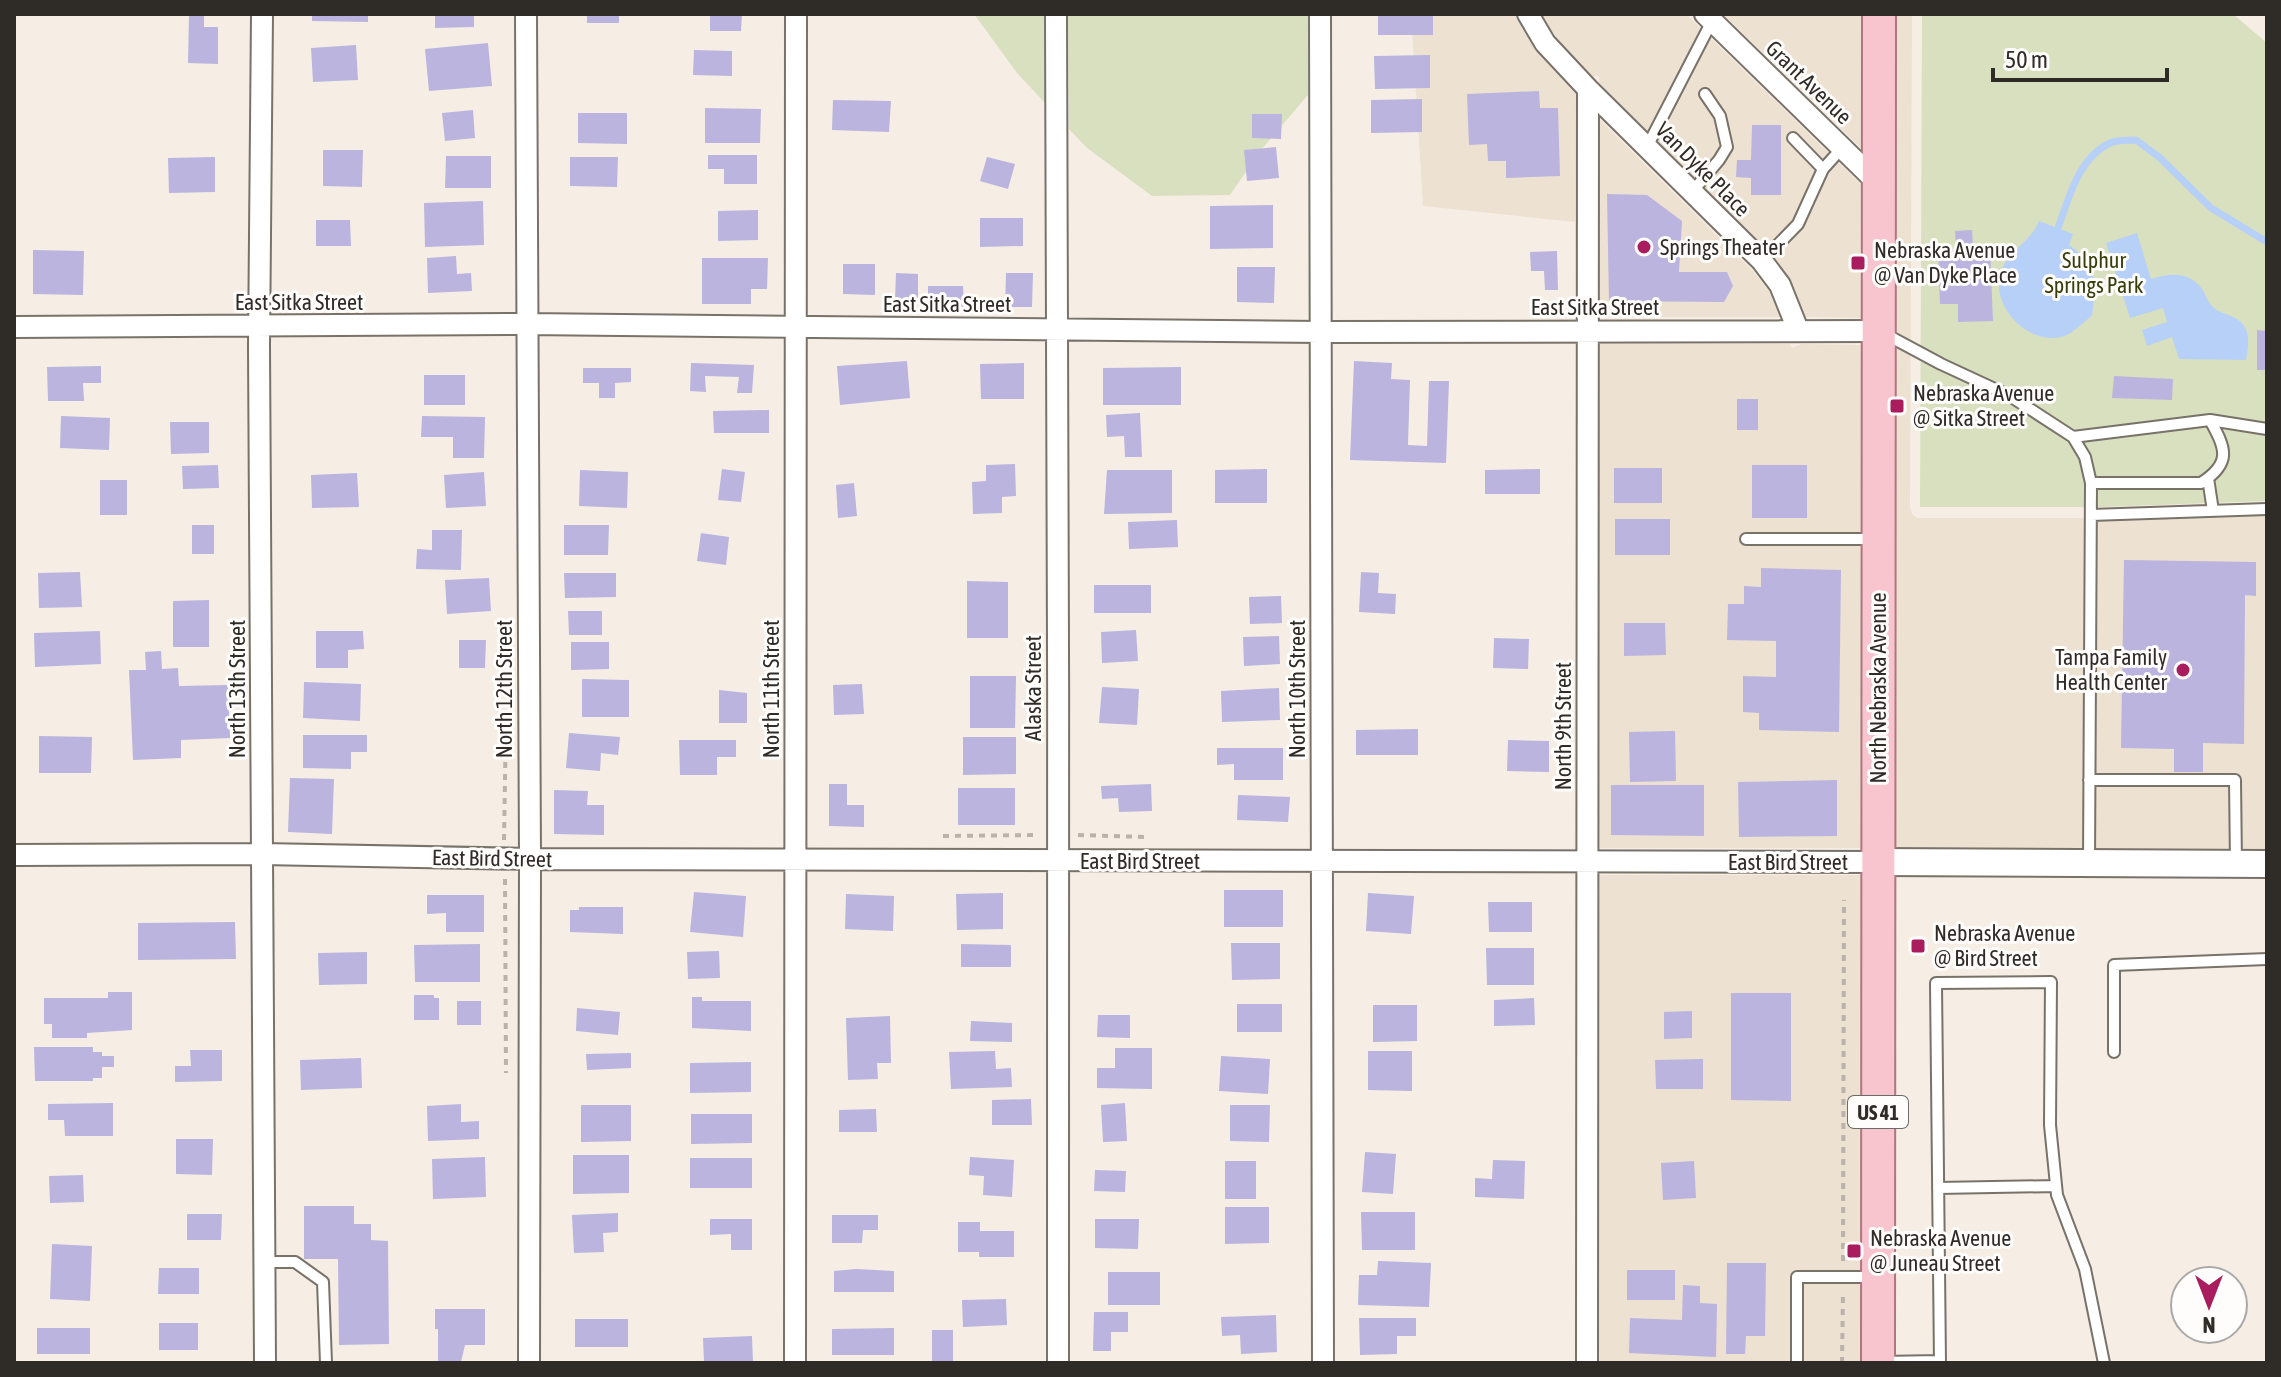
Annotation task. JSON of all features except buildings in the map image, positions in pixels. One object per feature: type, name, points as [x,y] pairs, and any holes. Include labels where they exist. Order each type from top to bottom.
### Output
[{"type":"main road","name":"North Nebraska Avenue","points":[[1878,1362],[1879,17]]},
{"type":"street","name":"North 13th Street","points":[[262,14],[259,326],[265,1363]]},
{"type":"street","name":"North 12th Street","points":[[526,14],[529,1363]]},
{"type":"street","name":"North 11th Street","points":[[795,1363],[796,14]]},
{"type":"street","name":"Alaska Street","points":[[1056,14],[1059,328],[1058,1363]]},
{"type":"street","name":"North 10th Street","points":[[1320,14],[1323,1363]]},
{"type":"street","name":"Van Dyke Place","points":[[1528,14],[1545,43],[1588,89],[1762,261],[1780,285],[1798,330]]},
{"type":"street","name":"Grant Avenue","points":[[1708,17],[1880,185]]},
{"type":"street","name":"North 9th Street","points":[[1587,1363],[1588,89]]},
{"type":"street","name":"East Sitka Street","points":[[14,327],[526,324],[1320,332],[1880,331]]},
{"type":"street","name":"East Bird Street","points":[[14,855],[2267,864]]},
{"type":"lane","points":[[1647,148],[1708,17]]},
{"type":"lane","points":[[1692,192],[1727,147],[1720,116],[1705,94]]},
{"type":"lane","points":[[1793,138],[1823,169]]},
{"type":"lane","points":[[1762,261],[1798,224],[1823,169],[1842,148]]},
{"type":"lane","points":[[1880,331],[2010,396],[2073,437],[2085,457],[2091,483],[2089,863]]},
{"type":"lane","points":[[2073,437],[2210,420],[2267,429]]},
{"type":"lane","points":[[2091,483],[2201,483],[2215,474],[2225,457],[2223,443],[2210,420]]},
{"type":"lane","points":[[2208,478],[2213,511]]},
{"type":"lane","points":[[2091,515],[2267,509]]},
{"type":"lane","points":[[1746,539],[1879,539]]},
{"type":"lane","points":[[2089,780],[2235,780],[2236,864]]},
{"type":"lane","points":[[2114,1052],[2114,965],[2267,959]]},
{"type":"lane","points":[[1878,1362],[1940,1362],[1936,983],[2051,982],[2050,1125],[2057,1195],[2085,1269],[2104,1363]]},
{"type":"lane","points":[[1938,1188],[2056,1186]]},
{"type":"lane","points":[[264,1262],[295,1262],[323,1282],[326,1363]]},
{"type":"lane","points":[[1797,1363],[1797,1277],[1878,1277]]},
{"type":"path","points":[[1842,1363],[1844,900]]},
{"type":"shaded area","points":[[1411,14],[1514,14],[1535,50],[1576,95],[1575,317],[1575,222],[1423,206]]},
{"type":"shaded area","points":[[1542,14],[1686,14],[1868,191],[1866,318],[1806,317],[1791,280],[1769,251],[1599,83],[1599,76],[1592,76],[1554,35]]},
{"type":"shaded area","points":[[1723,14],[1867,14],[1868,155]]},
{"type":"shaded area","points":[[1891,14],[1912,14],[1912,514],[1917,518],[2102,518],[2267,512],[2267,850],[1889,848],[1892,190],[1896,184],[1892,179]]},
{"type":"shaded area","points":[[1599,119],[1753,271],[1770,293],[1780,317],[1599,317]]},
{"type":"shaded area","points":[[1599,344],[1790,344],[1792,348],[1801,344],[1866,345],[1863,848],[1599,848]]},
{"type":"shaded area","points":[[1599,875],[1863,875],[1866,1363],[1599,1363]]},
{"type":"green space","points":[[974,14],[1044,14],[1045,103],[1017,73]]},
{"type":"green space","points":[[1068,14],[1309,14],[1308,95],[1261,150],[1230,195],[1152,196],[1087,148],[1069,129]]},
{"type":"green space","name":"Sulphur Springs Park","points":[[1922,14],[2233,14],[2267,43],[2267,501],[2102,507],[1920,507]]},
{"type":"water","points":[[2039,221],[2073,234],[2069,245],[2086,260],[2093,276],[2092,316],[2061,337],[2049,338],[2026,330],[2007,311],[1999,288],[2007,260]]},
{"type":"water","points":[[2137,233],[2151,279],[2172,275],[2191,279],[2202,289],[2214,308],[2243,325],[2248,341],[2246,360],[2179,359],[2172,337],[2147,346],[2142,330],[2167,322],[2163,308],[2130,318],[2106,243]]},
{"type":"waterway","points":[[2058,228],[2076,180],[2090,158],[2110,143],[2136,140],[2159,157],[2211,208],[2267,242]]},
{"type":"place","name":"Springs Theater","points":[[1644,247]]},
{"type":"place","name":"Nebraska Avenue @ Van Dyke Place","points":[[1858,263]]},
{"type":"place","name":"Nebraska Avenue @ Sitka Street","points":[[1897,406]]},
{"type":"place","name":"Tampa Family Health Center","points":[[2183,670]]},
{"type":"place","name":"Nebraska Avenue @ Bird Street","points":[[1918,946]]},
{"type":"place","name":"Nebraska Avenue @ Juneau Street","points":[[1854,1251]]}]
